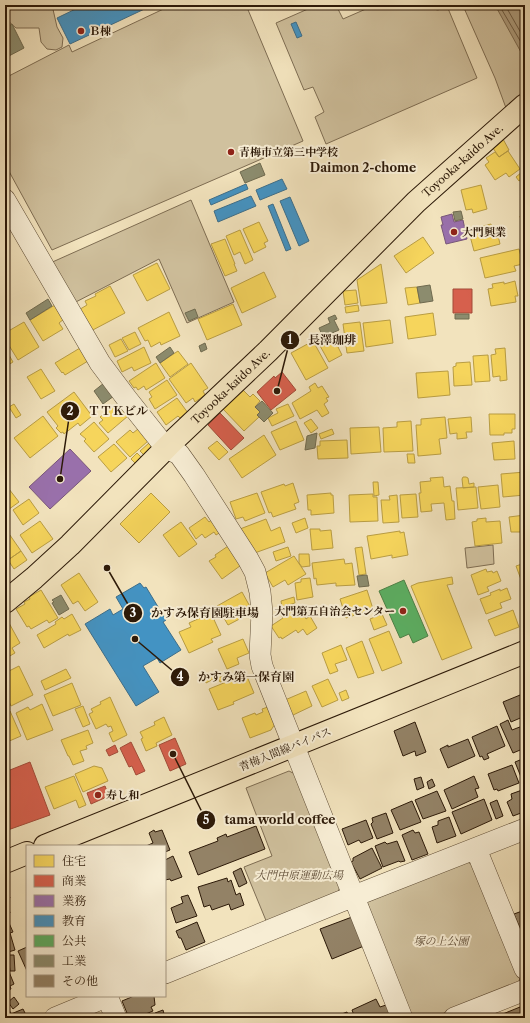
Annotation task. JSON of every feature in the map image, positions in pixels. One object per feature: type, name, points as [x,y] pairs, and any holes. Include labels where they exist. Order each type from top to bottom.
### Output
[{"type":"main road","name":"Toyooka-kaido Ave.","points":[[5,602],[70,545],[166,448],[268,351],[416,202],[525,105]]},
{"type":"main road","name":"青梅入間線バイパス","points":[[46,845],[525,652]]},
{"type":"main road","points":[[5,862],[26,853]]},
{"type":"street","points":[[5,200],[100,363],[166,448],[179,454],[236,539],[255,572],[260,592],[262,612],[260,655],[262,666],[402,1018]]},
{"type":"street","points":[[166,973],[525,829]]},
{"type":"street","points":[[476,849],[525,969]]},
{"type":"street","points":[[454,1018],[525,990]]},
{"type":"street","points":[[55,1018],[106,997]]},
{"type":"street","points":[[108,997],[116,1018]]},
{"type":"green space","points":[[10,5],[52,5],[57,27],[63,38],[62,47],[56,50],[47,49],[41,42],[39,28],[16,28],[7,20]]},
{"type":"green space","points":[[172,5],[246,5],[303,141],[52,250],[5,164],[5,78],[69,45],[72,52]]},
{"type":"green space","points":[[317,5],[336,5],[343,19],[375,5],[431,5],[433,9],[438,10],[447,6],[477,78],[326,144],[315,117],[324,112],[313,87],[304,90],[276,23]]},
{"type":"green space","points":[[466,5],[525,5],[525,92],[506,108],[495,78],[464,8],[467,6]]},
{"type":"green space","points":[[191,200],[234,302],[187,323],[159,259],[70,305],[48,264]]},
{"type":"green space","points":[[493,545],[494,564],[467,568],[465,548]]},
{"type":"green space","name":"大門中原運動広場","points":[[289,771],[295,774],[340,887],[337,894],[267,923],[244,867],[272,856],[246,788]]},
{"type":"green space","name":"塚の上公園","points":[[467,862],[474,865],[520,978],[518,984],[432,1018],[408,1018],[367,902]]},
{"type":"water","points":[[495,5],[525,5],[525,52],[522,54]]},
{"type":"building: 住宅","points":[[503,139],[509,150],[499,157],[493,148]]},
{"type":"building: 住宅","points":[[508,151],[520,169],[509,177],[506,173],[495,180],[485,165],[489,162],[486,158],[495,152],[499,157]]},
{"type":"building: 住宅","points":[[522,172],[525,177],[519,181],[516,177]]},
{"type":"building: 住宅","points":[[481,185],[487,209],[473,213],[472,209],[466,210],[461,190]]},
{"type":"building: 住宅","points":[[525,215],[525,238],[520,216]]},
{"type":"building: 住宅","points":[[259,222],[268,241],[264,243],[266,247],[254,253],[243,229]]},
{"type":"building: 住宅","points":[[491,224],[492,228],[496,227],[500,244],[474,251],[469,232]]},
{"type":"building: 住宅","points":[[240,230],[253,260],[245,264],[240,252],[234,255],[226,236]]},
{"type":"building: 住宅","points":[[423,237],[434,253],[406,273],[394,256]]},
{"type":"building: 住宅","points":[[225,239],[237,271],[225,276],[211,244]]},
{"type":"building: 住宅","points":[[519,249],[523,264],[514,266],[516,271],[485,278],[480,258]]},
{"type":"building: 住宅","points":[[157,263],[170,289],[147,301],[133,275]]},
{"type":"building: 住宅","points":[[381,264],[387,303],[361,306],[357,280]]},
{"type":"building: 住宅","points":[[264,272],[276,297],[242,313],[231,288]]},
{"type":"building: 住宅","points":[[515,281],[518,296],[515,296],[516,302],[491,306],[488,289],[493,288],[492,284],[504,282],[504,284]]},
{"type":"building: 住宅","points":[[110,286],[125,313],[89,332],[77,311],[87,305],[85,301],[96,296],[95,294]]},
{"type":"building: 住宅","points":[[417,287],[420,303],[408,305],[405,288]]},
{"type":"building: 住宅","points":[[356,290],[358,303],[345,305],[343,291]]},
{"type":"building: 住宅","points":[[233,304],[242,325],[207,340],[198,319]]},
{"type":"building: 住宅","points":[[55,305],[64,319],[59,323],[63,329],[43,341],[30,320]]},
{"type":"building: 住宅","points":[[358,305],[359,311],[346,313],[345,307]]},
{"type":"building: 住宅","points":[[169,312],[180,336],[161,345],[160,342],[151,347],[148,340],[145,341],[138,328]]},
{"type":"building: 住宅","points":[[433,313],[436,335],[408,339],[405,317]]},
{"type":"building: 住宅","points":[[390,320],[393,343],[366,347],[363,323]]},
{"type":"building: 住宅","points":[[24,322],[39,347],[18,360],[5,339],[5,333]]},
{"type":"building: 住宅","points":[[360,322],[364,351],[347,353],[343,324]]},
{"type":"building: 住宅","points":[[135,332],[141,344],[129,350],[122,338]]},
{"type":"building: 住宅","points":[[335,335],[341,346],[338,347],[342,355],[329,362],[319,344]]},
{"type":"building: 住宅","points":[[121,339],[128,351],[115,357],[109,345]]},
{"type":"building: 住宅","points":[[313,341],[328,368],[306,380],[291,353]]},
{"type":"building: 住宅","points":[[144,347],[151,363],[134,371],[132,367],[122,372],[117,361]]},
{"type":"building: 住宅","points":[[5,348],[13,362],[5,367]]},
{"type":"building: 住宅","points":[[80,348],[88,361],[65,375],[55,363]]},
{"type":"building: 住宅","points":[[505,348],[507,380],[500,381],[500,376],[493,377],[491,355],[496,354],[495,349]]},
{"type":"building: 住宅","points":[[178,351],[188,364],[170,377],[160,363]]},
{"type":"building: 住宅","points":[[488,355],[490,381],[475,382],[473,356]]},
{"type":"building: 住宅","points":[[470,362],[472,385],[454,386],[453,367],[456,366],[456,363]]},
{"type":"building: 住宅","points":[[156,363],[165,378],[146,390],[144,386],[138,390],[136,387],[134,388],[129,381]]},
{"type":"building: 住宅","points":[[191,363],[208,388],[203,391],[205,395],[195,402],[193,398],[186,403],[169,379]]},
{"type":"building: 住宅","points":[[41,369],[55,391],[41,399],[27,377]]},
{"type":"building: 住宅","points":[[448,371],[450,395],[418,398],[416,373]]},
{"type":"building: 住宅","points":[[167,380],[177,395],[155,409],[149,399],[152,397],[149,392]]},
{"type":"building: 住宅","points":[[315,383],[318,388],[322,386],[329,397],[326,398],[328,401],[324,404],[329,413],[322,417],[317,410],[300,419],[292,403],[311,391],[309,387]]},
{"type":"building: 住宅","points":[[243,390],[250,397],[253,394],[260,401],[255,407],[260,412],[257,415],[259,417],[244,431],[223,409]]},
{"type":"building: 住宅","points":[[74,392],[92,416],[80,426],[78,423],[64,434],[56,428],[58,426],[47,412]]},
{"type":"building: 住宅","points":[[177,398],[188,413],[180,418],[178,416],[166,425],[157,412]]},
{"type":"building: 住宅","points":[[14,404],[21,415],[16,418],[9,407]]},
{"type":"building: 住宅","points":[[117,404],[128,416],[108,433],[99,423],[103,420],[100,417]]},
{"type":"building: 住宅","points":[[288,404],[294,416],[272,426],[268,418],[278,413],[276,409]]},
{"type":"building: 住宅","points":[[489,414],[515,414],[515,429],[512,429],[512,433],[504,433],[504,435],[490,435]]},
{"type":"building: 住宅","points":[[43,416],[58,436],[30,458],[14,438]]},
{"type":"building: 住宅","points":[[445,417],[447,438],[439,439],[441,454],[418,456],[416,425],[421,425],[421,419]]},
{"type":"building: 住宅","points":[[471,417],[472,432],[466,432],[467,438],[457,439],[457,433],[450,434],[448,419]]},
{"type":"building: 住宅","points":[[311,419],[318,428],[311,433],[304,423]]},
{"type":"building: 住宅","points":[[296,421],[304,440],[280,450],[271,432]]},
{"type":"building: 住宅","points":[[411,421],[413,451],[384,452],[383,428],[397,427],[397,422]]},
{"type":"building: 住宅","points":[[94,422],[109,439],[94,452],[84,441],[86,439],[80,434]]},
{"type":"building: 住宅","points":[[379,427],[381,452],[351,454],[350,428]]},
{"type":"building: 住宅","points":[[138,429],[148,441],[130,457],[116,442],[130,430],[133,433]]},
{"type":"building: 住宅","points":[[332,429],[334,434],[321,439],[319,434]]},
{"type":"building: 住宅","points":[[264,435],[276,455],[242,478],[229,459]]},
{"type":"building: 住宅","points":[[347,440],[348,458],[318,459],[317,446],[320,446],[320,441]]},
{"type":"building: 住宅","points":[[217,441],[228,452],[219,460],[208,448]]},
{"type":"building: 住宅","points":[[514,441],[515,459],[494,460],[492,443]]},
{"type":"building: 住宅","points":[[149,443],[153,448],[145,456],[140,451]]},
{"type":"building: 住宅","points":[[114,444],[127,458],[111,472],[98,457]]},
{"type":"building: 住宅","points":[[137,453],[142,458],[136,464],[131,459]]},
{"type":"building: 住宅","points":[[407,454],[414,454],[415,463],[408,463]]},
{"type":"building: 住宅","points":[[525,472],[525,495],[503,497],[501,474]]},
{"type":"building: 住宅","points":[[443,477],[444,487],[450,486],[452,501],[454,501],[455,519],[446,520],[444,503],[431,504],[432,511],[421,512],[419,493],[421,493],[420,482],[431,481],[430,478]]},
{"type":"building: 住宅","points":[[463,477],[468,478],[469,484],[474,483],[474,487],[463,488]]},
{"type":"building: 住宅","points":[[373,482],[378,482],[379,495],[374,496]]},
{"type":"building: 住宅","points":[[293,483],[299,502],[294,504],[296,509],[273,517],[271,512],[269,513],[261,492],[284,484],[285,486]]},
{"type":"building: 住宅","points":[[498,485],[500,507],[481,509],[478,487]]},
{"type":"building: 住宅","points":[[476,487],[478,508],[458,510],[456,488]]},
{"type":"building: 住宅","points":[[9,489],[19,502],[5,512],[5,492]]},
{"type":"building: 住宅","points":[[151,493],[170,512],[139,543],[120,524]]},
{"type":"building: 住宅","points":[[257,493],[265,513],[245,521],[243,517],[236,519],[230,502]]},
{"type":"building: 住宅","points":[[331,493],[331,495],[333,495],[334,513],[311,515],[311,510],[308,510],[307,495]]},
{"type":"building: 住宅","points":[[373,494],[373,497],[377,497],[378,521],[350,522],[349,495]]},
{"type":"building: 住宅","points":[[416,494],[418,517],[402,518],[400,495]]},
{"type":"building: 住宅","points":[[397,495],[399,522],[383,523],[381,500],[390,500],[389,496]]},
{"type":"building: 住宅","points":[[29,499],[39,513],[23,525],[13,510]]},
{"type":"building: 住宅","points":[[525,515],[525,533],[521,534],[521,532],[511,532],[509,517]]},
{"type":"building: 住宅","points":[[205,517],[209,522],[215,517],[224,530],[216,535],[214,532],[205,538],[202,534],[196,539],[189,528]]},
{"type":"building: 住宅","points":[[305,518],[308,528],[296,533],[292,523]]},
{"type":"building: 住宅","points":[[486,518],[486,522],[500,521],[502,543],[475,546],[472,522],[477,521],[477,519]]},
{"type":"building: 住宅","points":[[266,519],[271,531],[280,527],[285,542],[252,554],[240,529]]},
{"type":"building: 住宅","points":[[40,521],[53,539],[32,553],[20,535]]},
{"type":"building: 住宅","points":[[181,522],[197,544],[179,557],[163,535]]},
{"type":"building: 住宅","points":[[5,528],[21,551],[8,560],[5,557]]},
{"type":"building: 住宅","points":[[310,529],[320,529],[320,531],[331,530],[333,548],[312,550]]},
{"type":"building: 住宅","points":[[400,531],[400,533],[404,532],[408,555],[392,558],[392,555],[371,559],[367,536]]},
{"type":"building: 住宅","points":[[231,544],[244,563],[222,579],[209,561]]},
{"type":"building: 住宅","points":[[288,547],[291,556],[276,561],[273,552]]},
{"type":"building: 住宅","points":[[362,547],[366,574],[359,575],[355,548]]},
{"type":"building: 住宅","points":[[21,551],[27,560],[14,569],[8,560]]},
{"type":"building: 住宅","points":[[299,554],[309,554],[310,566],[302,567],[299,563]]},
{"type":"building: 住宅","points":[[294,556],[306,574],[288,585],[285,580],[273,587],[265,573]]},
{"type":"building: 住宅","points":[[344,559],[345,564],[352,563],[355,585],[336,586],[336,583],[317,585],[316,578],[314,579],[312,563]]},
{"type":"building: 住宅","points":[[525,563],[525,585],[523,585],[516,566]]},
{"type":"building: 住宅","points":[[486,569],[487,572],[492,571],[493,573],[497,571],[501,581],[487,587],[489,591],[478,595],[471,575]]},
{"type":"building: 住宅","points":[[79,573],[98,602],[85,611],[78,601],[73,604],[61,585]]},
{"type":"building: 住宅","points":[[452,577],[453,584],[447,585],[472,648],[442,660],[411,586],[418,583]]},
{"type":"building: 住宅","points":[[310,578],[313,597],[297,600],[295,583],[301,582],[301,579]]},
{"type":"building: 住宅","points":[[507,588],[511,599],[500,603],[502,608],[486,614],[480,599],[491,595],[490,593]]},
{"type":"building: 住宅","points":[[41,590],[58,618],[49,623],[47,620],[31,629],[29,626],[27,627],[16,609],[25,604],[24,602],[30,599],[29,597]]},
{"type":"building: 住宅","points":[[367,590],[373,609],[346,618],[340,599]]},
{"type":"building: 住宅","points":[[242,592],[253,612],[228,625],[217,606]]},
{"type":"building: 住宅","points":[[294,597],[295,603],[282,607],[281,601]]},
{"type":"building: 住宅","points":[[291,608],[295,615],[301,611],[306,619],[310,616],[317,628],[307,635],[303,629],[298,633],[296,630],[282,639],[281,637],[279,638],[271,626],[283,618],[281,615]]},
{"type":"building: 住宅","points":[[513,610],[519,627],[495,636],[488,620]]},
{"type":"building: 住宅","points":[[211,613],[221,635],[211,639],[213,642],[189,653],[179,632],[191,627],[189,623]]},
{"type":"building: 住宅","points":[[72,614],[81,630],[69,636],[68,634],[44,648],[37,635],[56,624],[55,622],[62,617],[64,619]]},
{"type":"building: 住宅","points":[[382,614],[387,625],[374,630],[370,619]]},
{"type":"building: 住宅","points":[[9,623],[20,643],[12,648],[15,653],[8,657],[9,659],[5,661],[5,625]]},
{"type":"building: 住宅","points":[[389,631],[402,663],[382,671],[369,639]]},
{"type":"building: 住宅","points":[[243,639],[249,653],[237,658],[239,664],[227,669],[218,649]]},
{"type":"building: 住宅","points":[[362,641],[374,673],[358,678],[346,648]]},
{"type":"building: 住宅","points":[[341,645],[347,660],[335,664],[338,671],[330,674],[322,653]]},
{"type":"building: 住宅","points":[[19,666],[33,695],[11,706],[5,692],[5,689],[8,687],[5,681],[5,673]]},
{"type":"building: 住宅","points":[[66,669],[71,678],[45,690],[41,681]]},
{"type":"building: 住宅","points":[[216,674],[217,677],[206,683],[204,679]]},
{"type":"building: 住宅","points":[[228,674],[230,678],[220,682],[218,678]]},
{"type":"building: 住宅","points":[[246,674],[254,693],[233,702],[234,704],[218,710],[209,689]]},
{"type":"building: 住宅","points":[[328,679],[338,700],[322,707],[312,686]]},
{"type":"building: 住宅","points":[[72,683],[81,705],[53,716],[44,695]]},
{"type":"building: 住宅","points":[[346,690],[349,698],[342,701],[339,693]]},
{"type":"building: 住宅","points":[[306,691],[312,706],[291,716],[285,700]]},
{"type":"building: 住宅","points":[[110,697],[127,735],[113,742],[109,733],[113,731],[111,726],[108,727],[106,724],[96,729],[89,714],[93,712],[91,709]]},
{"type":"building: 住宅","points":[[42,704],[53,730],[27,740],[16,713],[28,707],[30,710]]},
{"type":"building: 住宅","points":[[83,706],[90,724],[83,727],[75,709]]},
{"type":"building: 住宅","points":[[268,707],[275,724],[271,730],[250,738],[242,718],[255,713],[256,715],[263,712],[262,709]]},
{"type":"building: 住宅","points":[[10,711],[21,736],[7,742],[5,737],[5,713]]},
{"type":"building: 住宅","points":[[164,717],[172,735],[156,743],[157,746],[146,751],[140,732],[155,725],[154,722]]},
{"type":"building: 住宅","points":[[88,730],[93,743],[86,746],[87,749],[80,751],[84,761],[73,765],[61,740]]},
{"type":"building: 住宅","points":[[94,766],[102,768],[108,781],[83,792],[75,774]]},
{"type":"building: 住宅","points":[[74,776],[86,805],[79,808],[76,800],[54,809],[45,787]]},
{"type":"building: 商業","points":[[453,289],[472,289],[472,313],[453,313]]},
{"type":"building: 商業","points":[[282,372],[296,390],[271,410],[257,392],[274,376],[275,378]]},
{"type":"building: 商業","points":[[220,413],[244,438],[231,450],[208,425]]},
{"type":"building: 商業","points":[[175,738],[186,764],[170,771],[159,745]]},
{"type":"building: 商業","points":[[131,742],[145,771],[136,775],[132,766],[129,767],[120,748]]},
{"type":"building: 商業","points":[[115,745],[118,752],[109,756],[106,750]]},
{"type":"building: 商業","points":[[30,762],[50,815],[5,831],[5,772]]},
{"type":"building: 商業","points":[[105,786],[109,796],[91,804],[87,793]]},
{"type":"building: 業務","name":"大門興業","points":[[452,214],[454,222],[463,220],[467,239],[446,244],[441,225],[443,225],[441,217]]},
{"type":"building: 業務","points":[[70,449],[91,471],[50,509],[29,487]]},
{"type":"building: 教育","name":"Ｂ棟","points":[[84,5],[153,5],[70,44],[57,18]]},
{"type":"building: 教育","points":[[296,22],[302,36],[297,38],[291,24]]},
{"type":"building: 教育","points":[[282,179],[287,189],[260,200],[256,190]]},
{"type":"building: 教育","points":[[246,184],[248,189],[211,205],[209,200]]},
{"type":"building: 教育","points":[[251,196],[256,206],[218,222],[214,211]]},
{"type":"building: 教育","points":[[290,197],[309,241],[299,246],[280,201]]},
{"type":"building: 教育","points":[[273,204],[291,249],[286,251],[268,206]]},
{"type":"building: 教育","points":[[140,583],[144,588],[146,587],[166,620],[163,622],[181,650],[160,663],[157,658],[143,666],[159,692],[136,706],[85,624],[110,609],[113,615],[123,609],[116,597]]},
{"type":"building: 公共","points":[[404,580],[428,636],[413,643],[409,634],[400,638],[379,591]]},
{"type":"building: 工業","points":[[12,24],[24,48],[7,57],[5,53],[5,28]]},
{"type":"building: 工業","points":[[260,163],[265,175],[245,183],[240,172]]},
{"type":"building: 工業","points":[[461,211],[463,219],[455,221],[453,212]]},
{"type":"building: 工業","points":[[430,285],[433,301],[420,303],[417,287]]},
{"type":"building: 工業","points":[[48,299],[52,306],[30,320],[26,313]]},
{"type":"building: 工業","points":[[195,309],[198,317],[189,321],[185,313]]},
{"type":"building: 工業","points":[[455,314],[469,314],[469,319],[455,319]]},
{"type":"building: 工業","points":[[335,315],[337,319],[334,320],[339,330],[323,337],[319,328],[330,323],[328,318]]},
{"type":"building: 工業","points":[[205,343],[207,349],[201,352],[199,346]]},
{"type":"building: 工業","points":[[170,347],[174,353],[160,363],[156,357]]},
{"type":"building: 工業","points":[[104,383],[114,396],[103,404],[94,391]]},
{"type":"building: 工業","points":[[262,401],[273,413],[264,422],[257,415],[260,412],[255,407]]},
{"type":"building: 工業","points":[[317,433],[315,448],[305,450],[307,436]]},
{"type":"building: 工業","points":[[367,575],[369,586],[359,587],[357,576]]},
{"type":"building: 工業","points":[[61,595],[69,609],[59,615],[52,603],[54,602],[52,600]]},
{"type":"building: その他","points":[[525,693],[525,716],[511,722],[503,702]]},
{"type":"building: その他","points":[[508,720],[512,730],[525,725],[525,748],[513,753],[500,724]]},
{"type":"building: その他","points":[[415,722],[426,752],[416,756],[415,751],[403,756],[394,731]]},
{"type":"building: その他","points":[[497,726],[505,746],[487,754],[489,758],[484,760],[482,756],[480,757],[472,737]]},
{"type":"building: その他","points":[[468,739],[475,756],[448,768],[440,749]]},
{"type":"building: その他","points":[[525,758],[525,776],[521,777],[515,762]]},
{"type":"building: その他","points":[[512,765],[519,783],[498,791],[497,789],[494,790],[488,774]]},
{"type":"building: その他","points":[[474,776],[479,788],[475,789],[478,797],[452,809],[444,790]]},
{"type":"building: その他","points":[[421,777],[424,787],[417,790],[414,779]]},
{"type":"building: その他","points":[[432,779],[435,786],[429,789],[427,782]]},
{"type":"building: その他","points":[[525,789],[525,815],[523,816],[521,813],[513,816],[507,802],[512,799],[511,794]]},
{"type":"building: その他","points":[[437,791],[446,811],[423,819],[415,800]]},
{"type":"building: その他","points":[[484,799],[492,820],[461,834],[452,812]]},
{"type":"building: その他","points":[[497,800],[503,816],[496,819],[490,803]]},
{"type":"building: その他","points":[[412,801],[421,822],[400,830],[391,810]]},
{"type":"building: その他","points":[[386,813],[393,833],[377,839],[371,824],[373,822],[372,818]]},
{"type":"building: その他","points":[[449,817],[456,836],[437,843],[432,827],[438,825],[438,821]]},
{"type":"building: その他","points":[[366,820],[373,838],[361,843],[359,840],[348,845],[342,829]]},
{"type":"building: その他","points":[[256,826],[265,849],[198,875],[189,852],[218,841],[217,838],[226,834],[227,837]]},
{"type":"building: その他","points":[[154,830],[155,832],[162,830],[170,850],[166,852],[166,845],[148,845],[153,843],[149,833]]},
{"type":"building: その他","points":[[413,830],[415,833],[419,832],[428,854],[412,860],[402,835]]},
{"type":"building: その他","points":[[397,841],[405,861],[399,861],[383,867],[375,846],[385,842],[387,844]]},
{"type":"building: その他","points":[[372,848],[382,868],[360,879],[351,862],[353,861],[353,858]]},
{"type":"building: その他","points":[[173,856],[182,877],[171,881],[170,879],[166,880],[166,860]]},
{"type":"building: その他","points":[[241,868],[247,883],[239,887],[233,872]]},
{"type":"building: その他","points":[[227,878],[228,882],[231,880],[236,895],[240,893],[244,905],[231,910],[229,904],[212,910],[210,905],[204,907],[198,887]]},
{"type":"building: その他","points":[[6,888],[10,898],[6,899],[10,913],[5,915],[5,889]]},
{"type":"building: その他","points":[[188,895],[197,916],[176,923],[171,908],[183,903],[181,897]]},
{"type":"building: その他","points":[[525,910],[525,931],[522,933],[514,914]]},
{"type":"building: その他","points":[[352,917],[364,946],[332,959],[320,929]]},
{"type":"building: その他","points":[[197,922],[205,942],[186,950],[176,931]]},
{"type":"building: その他","points":[[9,923],[13,932],[10,933],[15,950],[5,953],[5,925]]},
{"type":"building: その他","points":[[26,947],[26,969],[18,951]]},
{"type":"building: その他","points":[[8,955],[14,955],[15,971],[10,971]]},
{"type":"building: その他","points":[[5,962],[14,984],[10,986],[11,989],[5,991]]},
{"type":"building: その他","points":[[14,997],[19,1004],[13,1009],[8,1002]]},
{"type":"building: その他","points":[[132,997],[154,997],[155,1005],[151,1007],[153,1011],[136,1018],[129,1018],[122,1001]]},
{"type":"building: その他","points":[[376,999],[380,1007],[386,1005],[392,1018],[355,1018],[352,1010]]},
{"type":"building: その他","points":[[5,1005],[7,1005],[11,1014],[23,1009],[26,1015],[21,1018],[5,1018]]},
{"type":"building: その他","points":[[520,1007],[524,1018],[493,1018]]},
{"type":"building: その他","points":[[163,1010],[165,1018],[156,1018],[155,1013]]},
{"type":"building: その他","points":[[347,1012],[349,1018],[331,1018]]},
{"type":"place","name":"Ｂ棟","points":[[81,31]]},
{"type":"place","name":"青梅市立第三中学校","points":[[231,152]]},
{"type":"place","name":"大門興業","points":[[454,232]]},
{"type":"place","name":"長澤珈琲","points":[[277,391]]},
{"type":"place","name":"ＴＴＫビル","points":[[60,479]]},
{"type":"place","name":"かすみ保育園駐車場","points":[[107,568]]},
{"type":"place","name":"大門第五自治会センター","points":[[403,611]]},
{"type":"place","name":"かすみ第一保育園","points":[[135,639]]},
{"type":"place","name":"tama world coffee","points":[[173,754]]},
{"type":"place","name":"寿し和","points":[[98,795]]},
{"type":"district","name":"Daimon 2-chome","points":[[363,167]]}]
